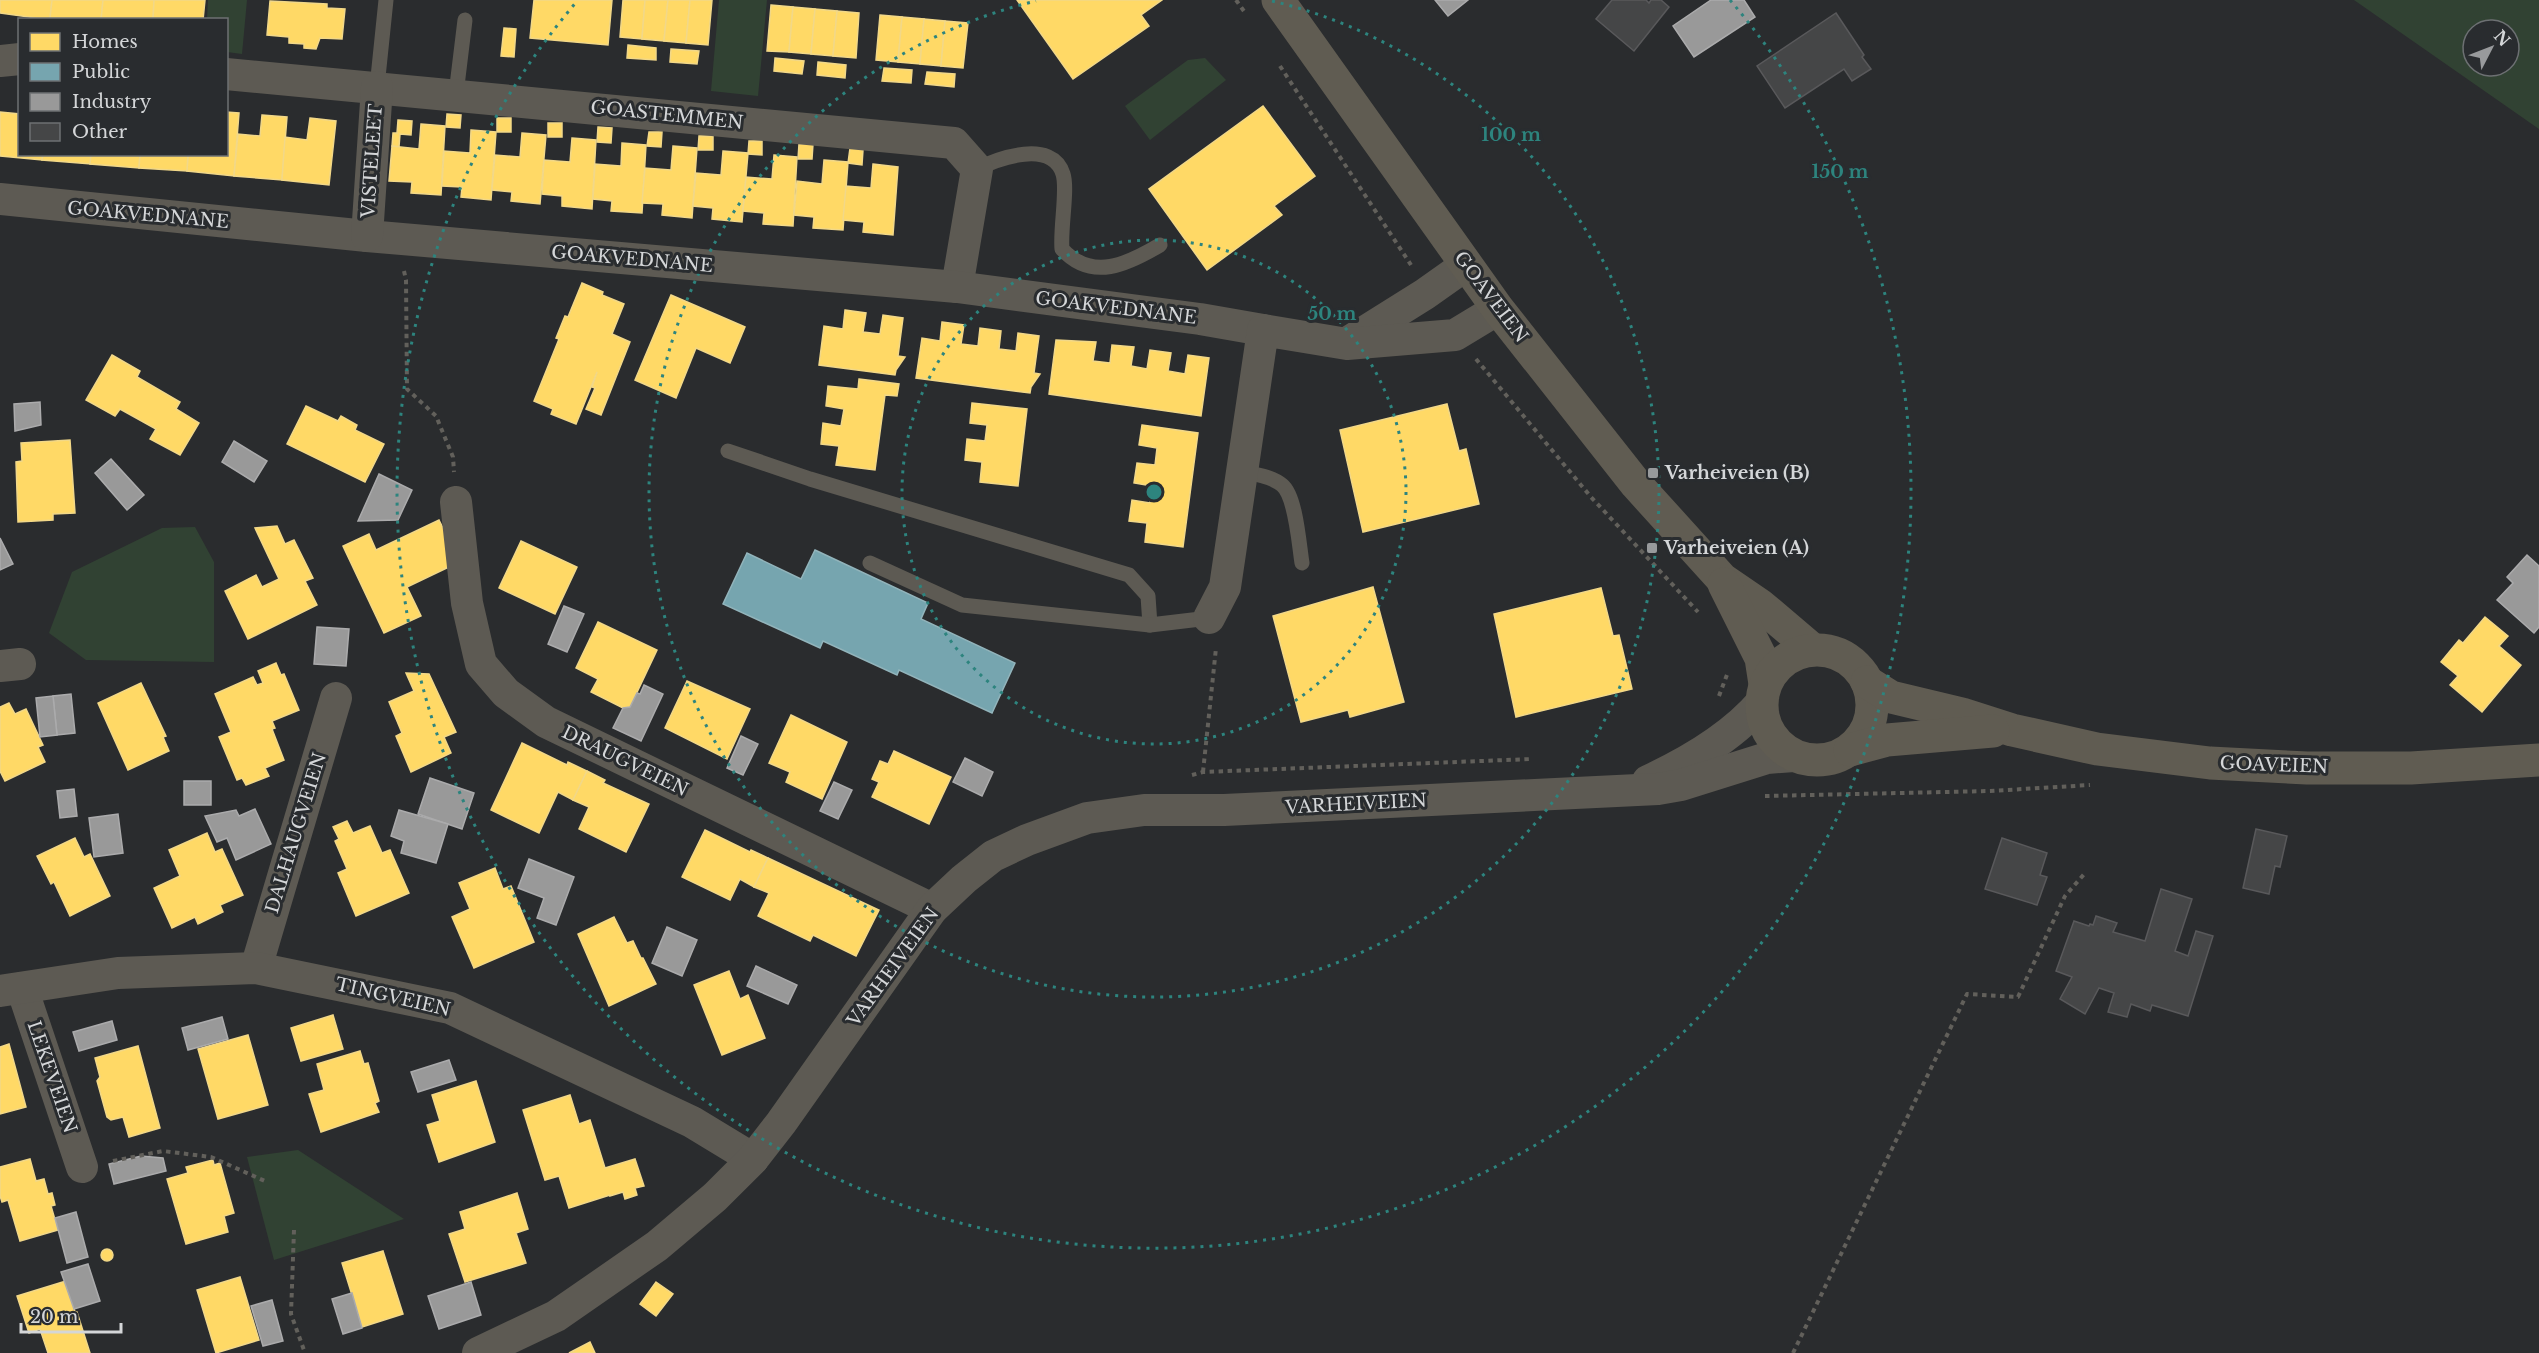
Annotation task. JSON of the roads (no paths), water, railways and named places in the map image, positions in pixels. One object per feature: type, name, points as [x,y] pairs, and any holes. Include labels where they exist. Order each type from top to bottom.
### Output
[{"type":"main road","name":"GOAVEIEN","points":[[1278,0],[1498,309],[1636,484],[1722,579],[1760,605],[1812,649]]},
{"type":"main road","name":"GOAVEIEN","points":[[1722,579],[1761,658],[1763,693]]},
{"type":"main road","points":[[1812,649],[1829,651],[1845,657],[1858,668],[1867,682],[1872,713],[1868,727],[1850,750],[1837,757],[1808,760],[1794,756],[1781,748],[1771,737],[1765,724],[1763,693],[1781,662],[1796,653],[1812,649]]},
{"type":"main road","name":"GOAVEIEN","points":[[1867,682],[1891,697],[1962,714],[2012,730],[2097,749],[2210,763],[2307,768],[2411,768],[2539,760]]},
{"type":"main road","name":"GOAVEIEN","points":[[1850,750],[1887,740],[2012,730]]},
{"type":"street","points":[[0,61],[18,58]]},
{"type":"street","name":"GOASTEMMEN","points":[[228,74],[954,143],[977,169]]},
{"type":"street","name":"VISTELEET","points":[[377,87],[381,237]]},
{"type":"street","points":[[957,287],[977,169]]},
{"type":"street","name":"GOAKVEDNANE","points":[[0,199],[381,237],[957,287],[1200,319],[1347,344],[1455,335],[1498,309]]},
{"type":"street","points":[[1347,344],[1425,294],[1466,264]]},
{"type":"street","points":[[1209,618],[1225,586],[1263,330]]},
{"type":"street","name":"DRAUGVEIEN","points":[[456,502],[467,603],[481,664],[506,693],[546,722],[932,909]]},
{"type":"street","points":[[1626,792],[1672,769],[1746,720],[1763,693]]},
{"type":"street","name":"DALHAUGVEIEN","points":[[256,968],[336,698]]},
{"type":"street","name":"VARHEIVEIEN","points":[[478,1353],[556,1316],[648,1253],[715,1197],[753,1159],[932,909],[993,856],[1027,840],[1087,818],[1144,810],[1224,810],[1626,792],[1681,785],[1767,758],[1794,756]]},
{"type":"street","name":"TINGVEIEN","points":[[11,989],[118,973],[256,968],[450,1008],[692,1122],[753,1159]]},
{"type":"street","name":"LEKEVEIEN","points":[[11,989],[82,1167]]},
{"type":"lane","points":[[377,87],[386,0]]},
{"type":"lane","points":[[456,94],[465,20]]},
{"type":"lane","points":[[977,169],[994,160],[1028,153],[1048,157],[1058,164],[1064,176],[1062,249],[1069,257],[1091,266],[1109,269],[1133,262],[1160,244]]},
{"type":"lane","points":[[728,451],[810,479],[1129,575],[1148,596],[1150,625]]},
{"type":"lane","points":[[1242,471],[1270,478],[1284,487],[1292,503],[1302,563]]},
{"type":"lane","points":[[870,563],[962,605],[1150,625],[1209,618]]},
{"type":"place","name":"Varheiveien (B)","points":[[1653,473]]},
{"type":"place","name":"Varheiveien (A)","points":[[1652,548]]}]
